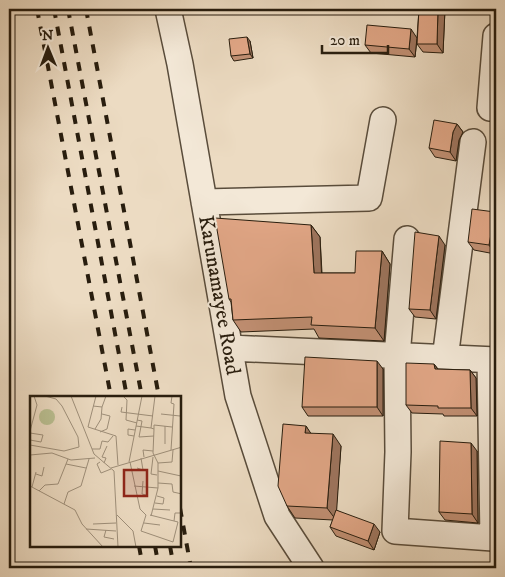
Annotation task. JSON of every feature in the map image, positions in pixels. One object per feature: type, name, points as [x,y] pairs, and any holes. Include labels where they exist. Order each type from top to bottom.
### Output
[{"type":"street","name":"Karunamayee Road","points":[[168,9],[180,64],[238,396],[277,516],[311,568]]},
{"type":"street","points":[[490,108],[496,36]]},
{"type":"street","points":[[204,202],[369,198],[383,120]]},
{"type":"street","points":[[444,359],[473,142]]},
{"type":"street","points":[[230,348],[397,356],[444,359],[493,360],[493,538],[395,531],[398,452],[397,356],[407,239]]},
{"type":"building","points":[[419,9],[438,9],[437,44],[417,44]]},
{"type":"building","points":[[367,25],[411,29],[409,49],[365,45]]},
{"type":"building","points":[[247,37],[250,54],[231,56],[229,39]]},
{"type":"building","points":[[434,120],[457,124],[453,132],[450,152],[429,148]]},
{"type":"building","points":[[472,209],[495,212],[489,245],[468,242]]},
{"type":"building","points":[[215,218],[311,225],[314,273],[355,273],[356,251],[382,251],[375,328],[311,325],[312,317],[233,320],[231,299],[229,299]]},
{"type":"building","points":[[415,232],[439,236],[430,310],[409,309]]},
{"type":"building","points":[[305,357],[377,361],[377,407],[302,407]]},
{"type":"building","points":[[406,363],[434,364],[435,369],[470,370],[471,408],[438,408],[438,406],[406,405]]},
{"type":"building","points":[[283,424],[306,426],[305,433],[333,434],[327,508],[287,506],[278,486]]},
{"type":"building","points":[[440,441],[471,443],[472,514],[439,512]]},
{"type":"building","points":[[336,510],[374,524],[368,541],[330,527]]},
{"type":"railway","points":[[37,9],[111,396]]},
{"type":"railway","points":[[54,9],[127,396]]},
{"type":"railway","points":[[68,9],[142,396]]},
{"type":"railway","points":[[86,9],[159,396]]},
{"type":"railway","points":[[181,513],[191,568]]},
{"type":"railway","points":[[139,547],[143,568]]},
{"type":"railway","points":[[155,547],[159,568]]},
{"type":"railway","points":[[170,547],[174,568]]}]
